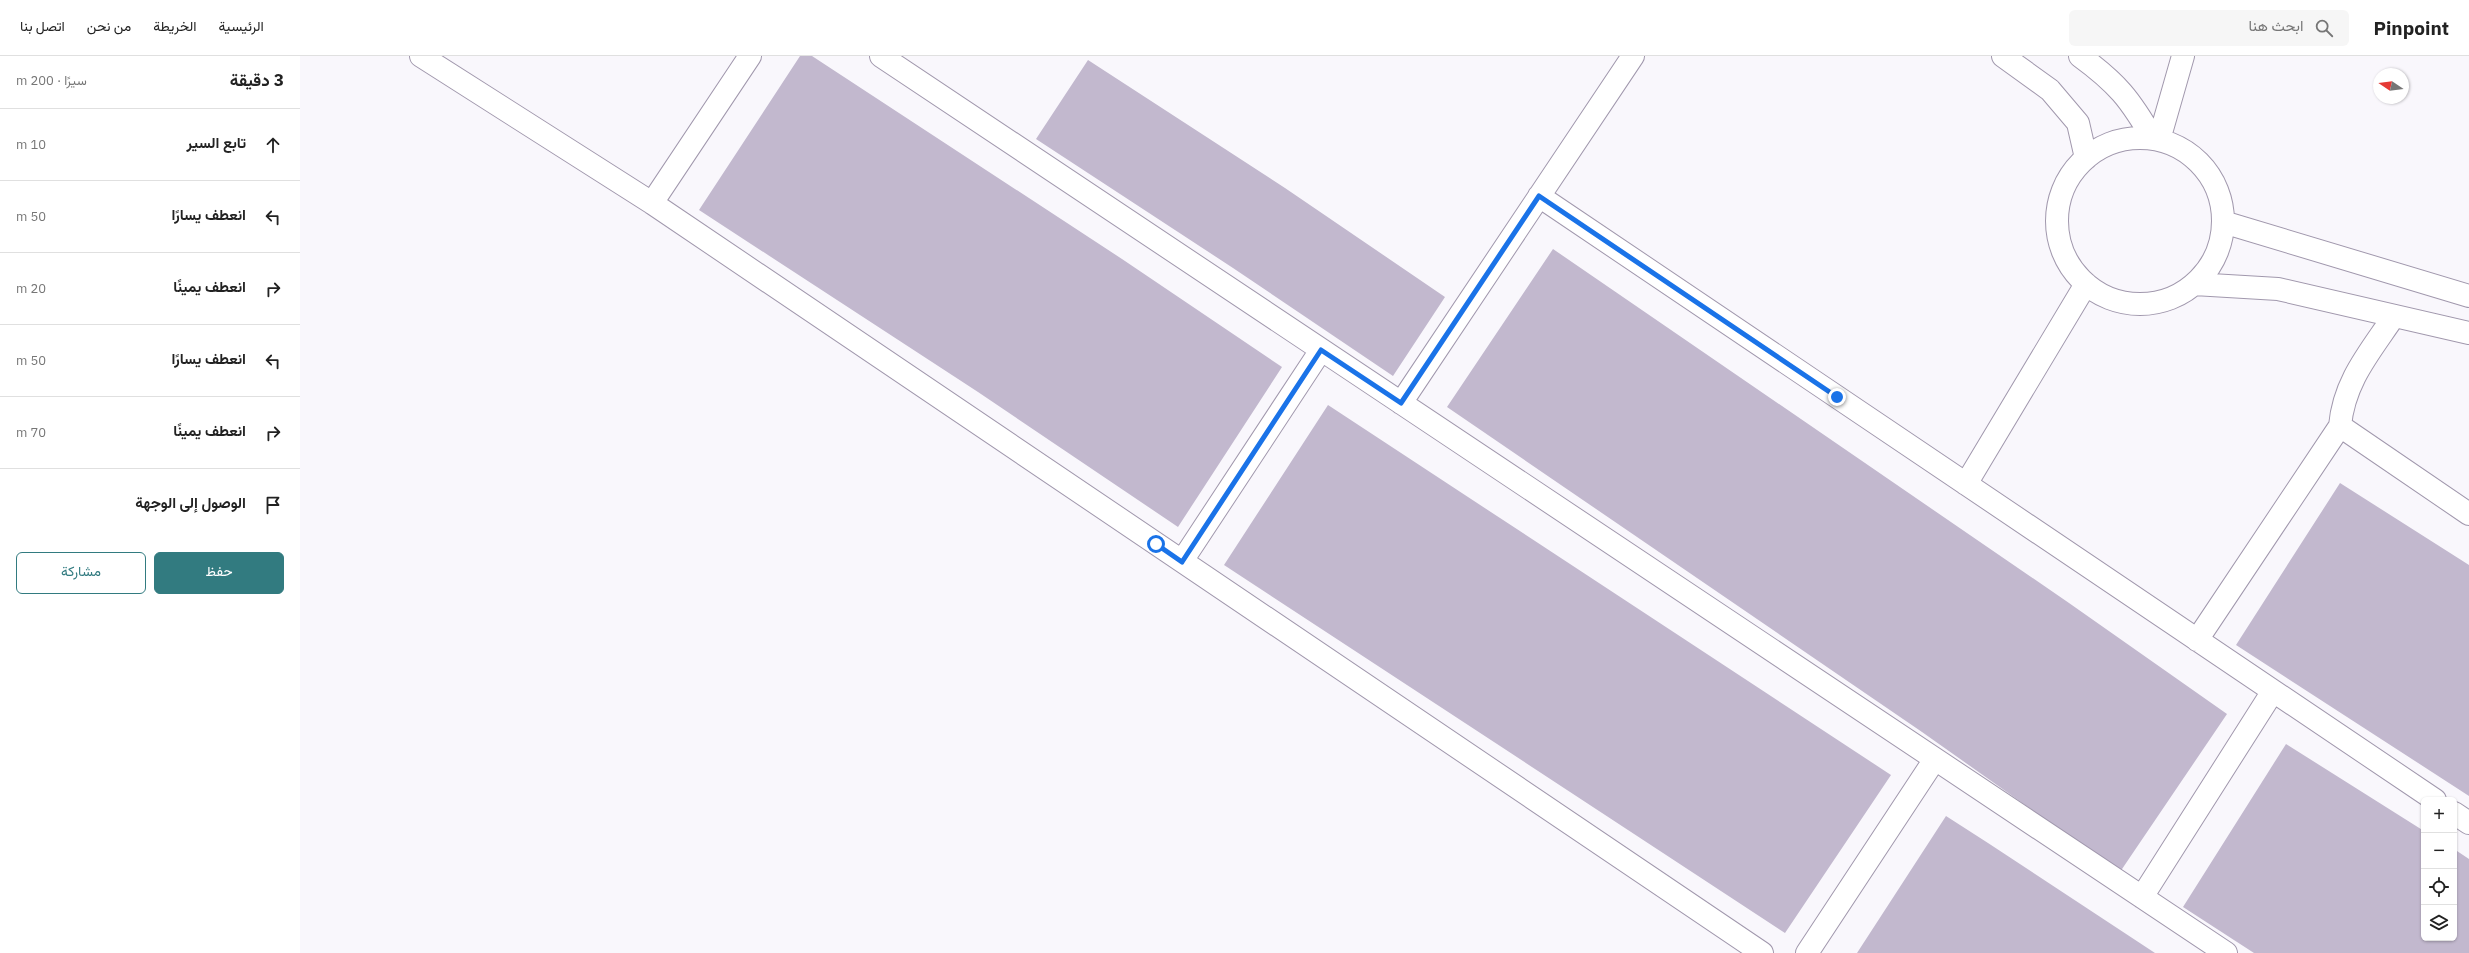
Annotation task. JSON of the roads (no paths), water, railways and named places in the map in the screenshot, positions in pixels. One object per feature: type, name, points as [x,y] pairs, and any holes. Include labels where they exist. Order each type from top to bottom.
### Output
[{"type":"street","points":[[421,56],[652,203],[1762,953]]},
{"type":"street","points":[[652,203],[750,56]]},
{"type":"street","points":[[881,56],[2226,953]]},
{"type":"street","points":[[1401,403],[1633,56]]},
{"type":"street","points":[[2002,56],[2050,90],[2078,122],[2086,158]]},
{"type":"street","points":[[2080,56],[2107,75],[2133,104],[2156,140]]},
{"type":"street","points":[[2156,140],[2183,56]]},
{"type":"street","points":[[2129,139],[2156,140],[2179,148],[2198,161],[2207,173],[2220,199],[2223,222],[2220,245],[2210,267],[2194,284],[2174,297],[2152,304],[2128,304],[2106,297],[2086,284],[2070,266],[2060,245],[2057,221],[2060,198],[2071,176],[2086,158],[2106,145],[2129,139]]},
{"type":"street","points":[[1539,196],[2431,797]]},
{"type":"street","points":[[2223,222],[2469,296]]},
{"type":"street","points":[[1966,484],[2086,284]]},
{"type":"street","points":[[2194,284],[2278,289],[2469,333]]},
{"type":"street","points":[[2197,640],[2340,426],[2342,405],[2348,388],[2394,316]]},
{"type":"street","points":[[1182,562],[1321,350]]},
{"type":"street","points":[[2340,426],[2469,514]]},
{"type":"street","points":[[2142,897],[2273,691]]},
{"type":"street","points":[[1807,953],[1935,759]]},
{"type":"street","points":[[2457,815],[2469,823]]}]
